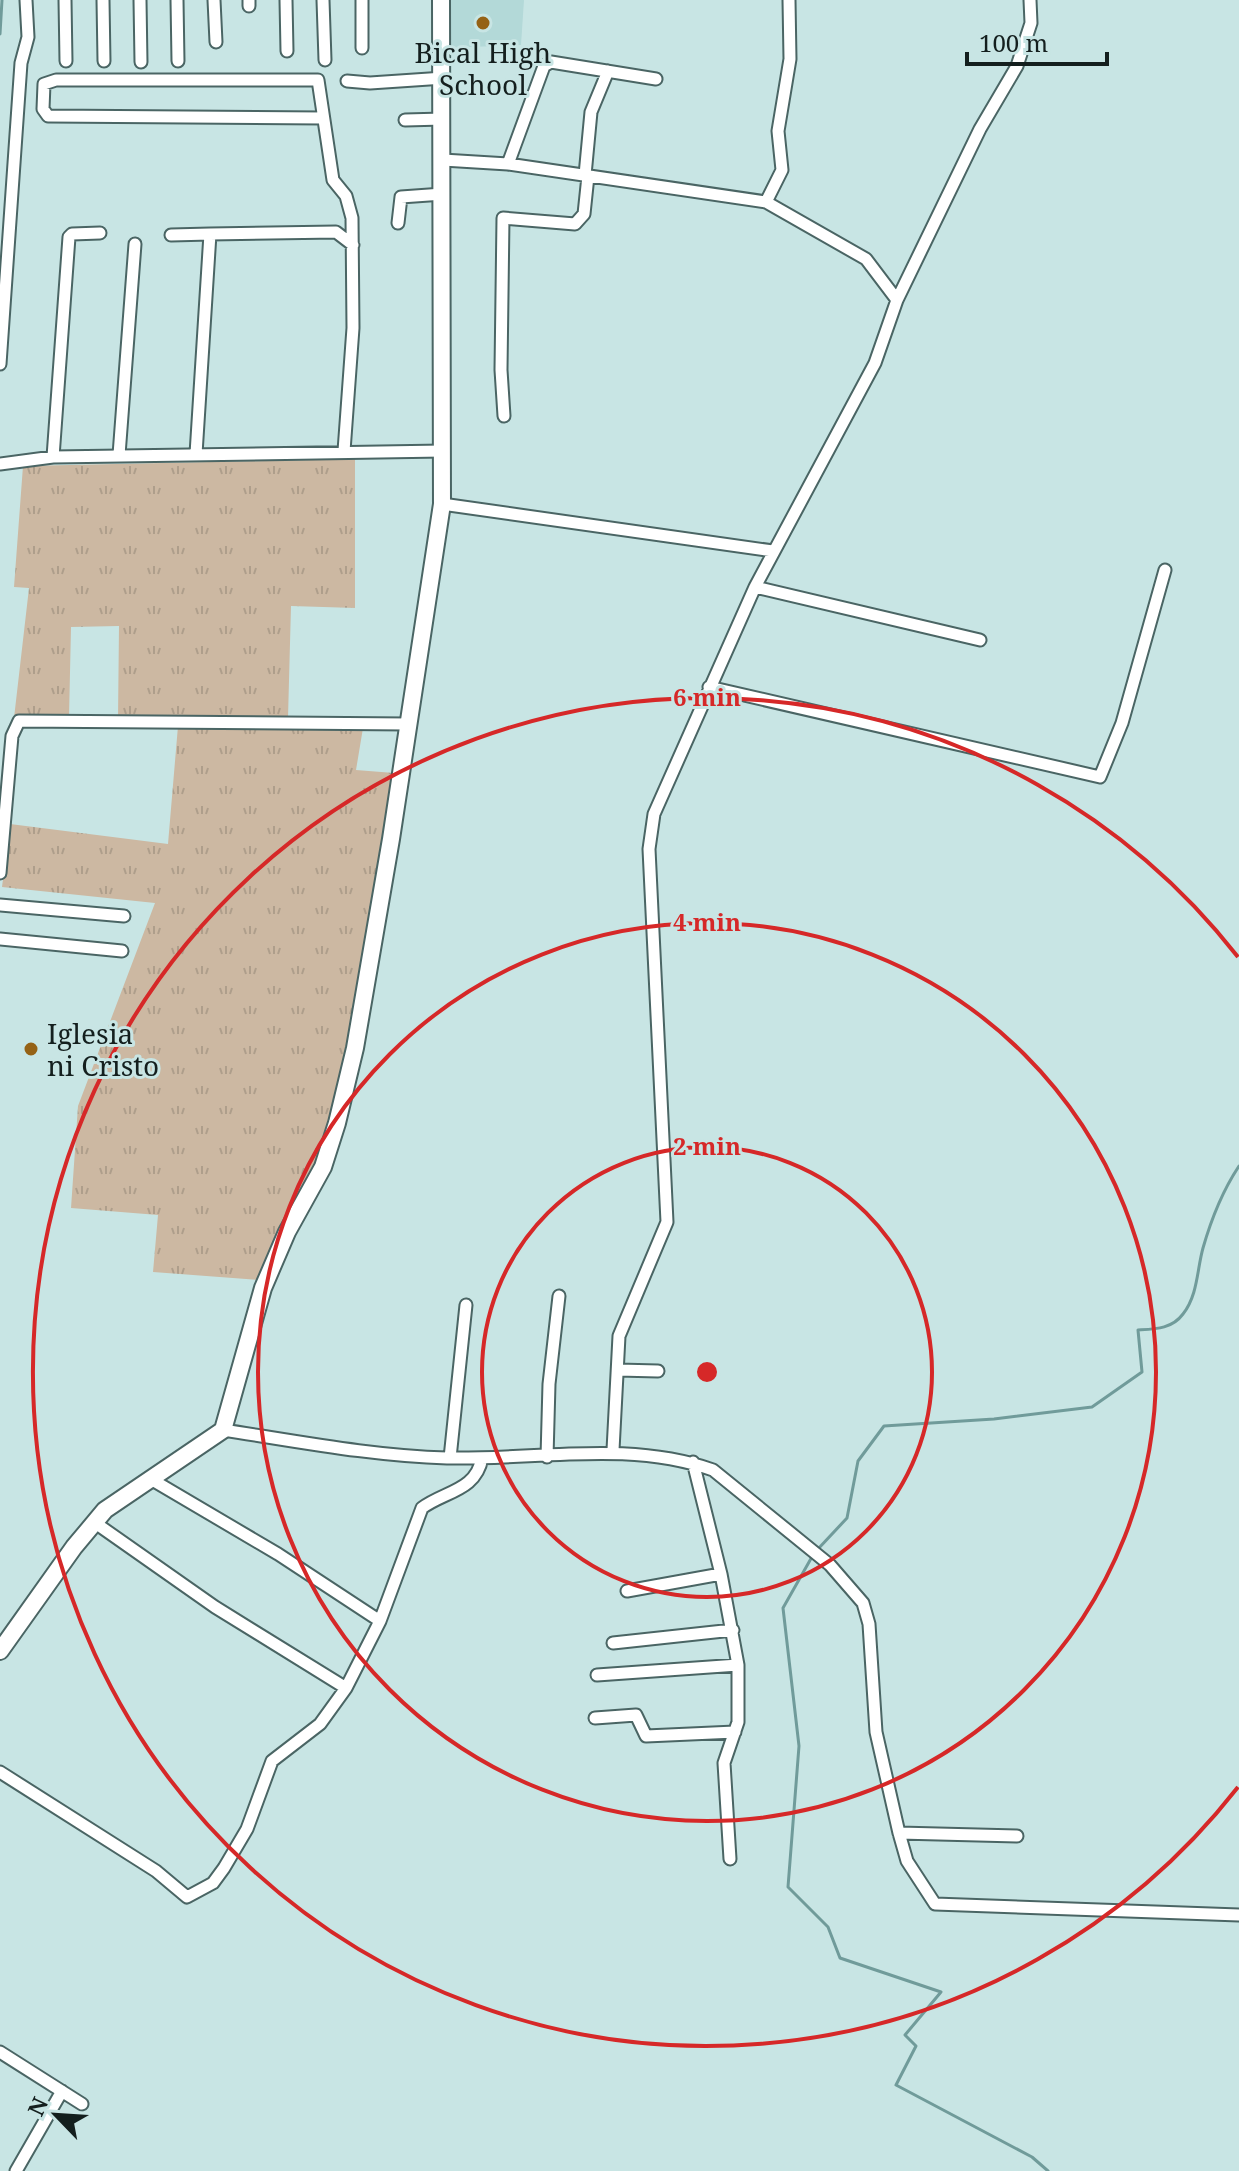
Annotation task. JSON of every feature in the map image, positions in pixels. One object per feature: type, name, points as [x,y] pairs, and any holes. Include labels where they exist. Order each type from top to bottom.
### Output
[{"type":"street","points":[[0,364],[21,63],[28,37],[26,0]]},
{"type":"street","points":[[65,0],[66,61]]},
{"type":"street","points":[[103,0],[104,61]]},
{"type":"street","points":[[140,0],[141,62]]},
{"type":"street","points":[[177,0],[178,61]]},
{"type":"street","points":[[214,0],[216,42]]},
{"type":"street","points":[[286,0],[287,51]]},
{"type":"street","points":[[323,0],[325,60]]},
{"type":"street","points":[[362,0],[362,48]]},
{"type":"street","points":[[223,1430],[263,1288],[287,1232],[323,1167],[355,1048],[442,504],[444,78],[441,0]]},
{"type":"street","points":[[766,202],[782,170],[778,131],[790,59],[789,0]]},
{"type":"street","points":[[613,1450],[623,1323],[664,1236],[667,1222],[650,828],[755,587],[875,363],[897,300],[980,129],[1025,49],[1031,23],[1030,0]]},
{"type":"street","points":[[508,164],[544,66],[551,62],[656,79]]},
{"type":"street","points":[[504,416],[501,370],[503,218],[575,224],[584,214],[591,112],[608,71]]},
{"type":"street","points":[[347,81],[370,83],[444,78]]},
{"type":"street","points":[[323,118],[48,116],[43,109],[44,84],[56,80],[314,79],[321,85],[333,180],[349,203],[353,245],[353,328],[344,451]]},
{"type":"street","points":[[405,120],[443,119]]},
{"type":"street","points":[[443,160],[508,164],[766,202],[866,259],[897,300]]},
{"type":"street","points":[[398,223],[401,197],[443,194]]},
{"type":"street","points":[[171,235],[336,232],[353,245]]},
{"type":"street","points":[[53,457],[69,237],[72,234],[100,233]]},
{"type":"street","points":[[196,454],[210,234]]},
{"type":"street","points":[[119,455],[135,244]]},
{"type":"street","points":[[0,464],[53,457],[119,455],[443,451]]},
{"type":"street","points":[[442,504],[773,551]]},
{"type":"street","points":[[709,687],[1100,777],[1122,723],[1165,570]]},
{"type":"street","points":[[755,587],[980,640]]},
{"type":"street","points":[[0,873],[12,736],[19,721],[408,724]]},
{"type":"street","points":[[0,905],[124,916]]},
{"type":"street","points":[[0,939],[122,951]]},
{"type":"street","points":[[547,1457],[549,1384],[559,1296]]},
{"type":"street","points":[[450,1458],[466,1305]]},
{"type":"street","points":[[618,1370],[658,1371]]},
{"type":"street","points":[[0,1651],[94,1522],[116,1500],[223,1430],[347,1448],[450,1458],[547,1457],[613,1450],[693,1462],[723,1476],[830,1565],[863,1603],[867,1612],[876,1732],[899,1833],[907,1861],[935,1904],[1239,1915]]},
{"type":"street","points":[[0,1772],[156,1871],[187,1897],[213,1883],[247,1829],[272,1761],[314,1732],[346,1688],[380,1621],[422,1508],[466,1486],[477,1475],[482,1458]]},
{"type":"street","points":[[693,1462],[721,1574],[738,1665],[738,1722],[724,1763],[730,1859]]},
{"type":"street","points":[[149,1478],[278,1554],[380,1621]]},
{"type":"street","points":[[94,1522],[215,1607],[346,1688]]},
{"type":"street","points":[[627,1591],[721,1574]]},
{"type":"street","points":[[613,1643],[733,1630]]},
{"type":"street","points":[[597,1675],[738,1665]]},
{"type":"street","points":[[595,1718],[636,1715],[646,1736],[735,1732]]},
{"type":"street","points":[[899,1833],[1017,1836]]},
{"type":"street","points":[[0,2052],[82,2104]]},
{"type":"street","points":[[16,2171],[62,2091]]},
{"type":"shaded area","name":"Bical High School","points":[[443,0],[524,0],[521,45],[444,48]]},
{"type":"green space","points":[[355,459],[355,608],[291,606],[288,718],[118,718],[119,626],[71,627],[69,718],[14,718],[29,588],[14,587],[23,466]]},
{"type":"green space","points":[[178,726],[363,728],[356,770],[394,773],[368,951],[324,1155],[260,1280],[153,1272],[158,1215],[71,1208],[78,1106],[155,903],[2,887],[10,824],[168,844]]},
{"type":"waterway","points":[[0,34],[2,0]]},
{"type":"waterway","points":[[818,1549],[847,1518],[858,1461],[884,1426],[994,1419],[1092,1407],[1142,1372],[1138,1330],[1168,1325],[1179,1319],[1188,1307],[1210,1227],[1239,1166]]},
{"type":"waterway","points":[[813,1555],[783,1608],[799,1746],[788,1887],[828,1927],[840,1958],[941,1992],[905,2035],[916,2046],[896,2085],[1032,2157],[1048,2171]]},
{"type":"place","name":"Bical High School","points":[[483,23]]},
{"type":"place","name":"Iglesia ni Cristo","points":[[31,1049]]}]
